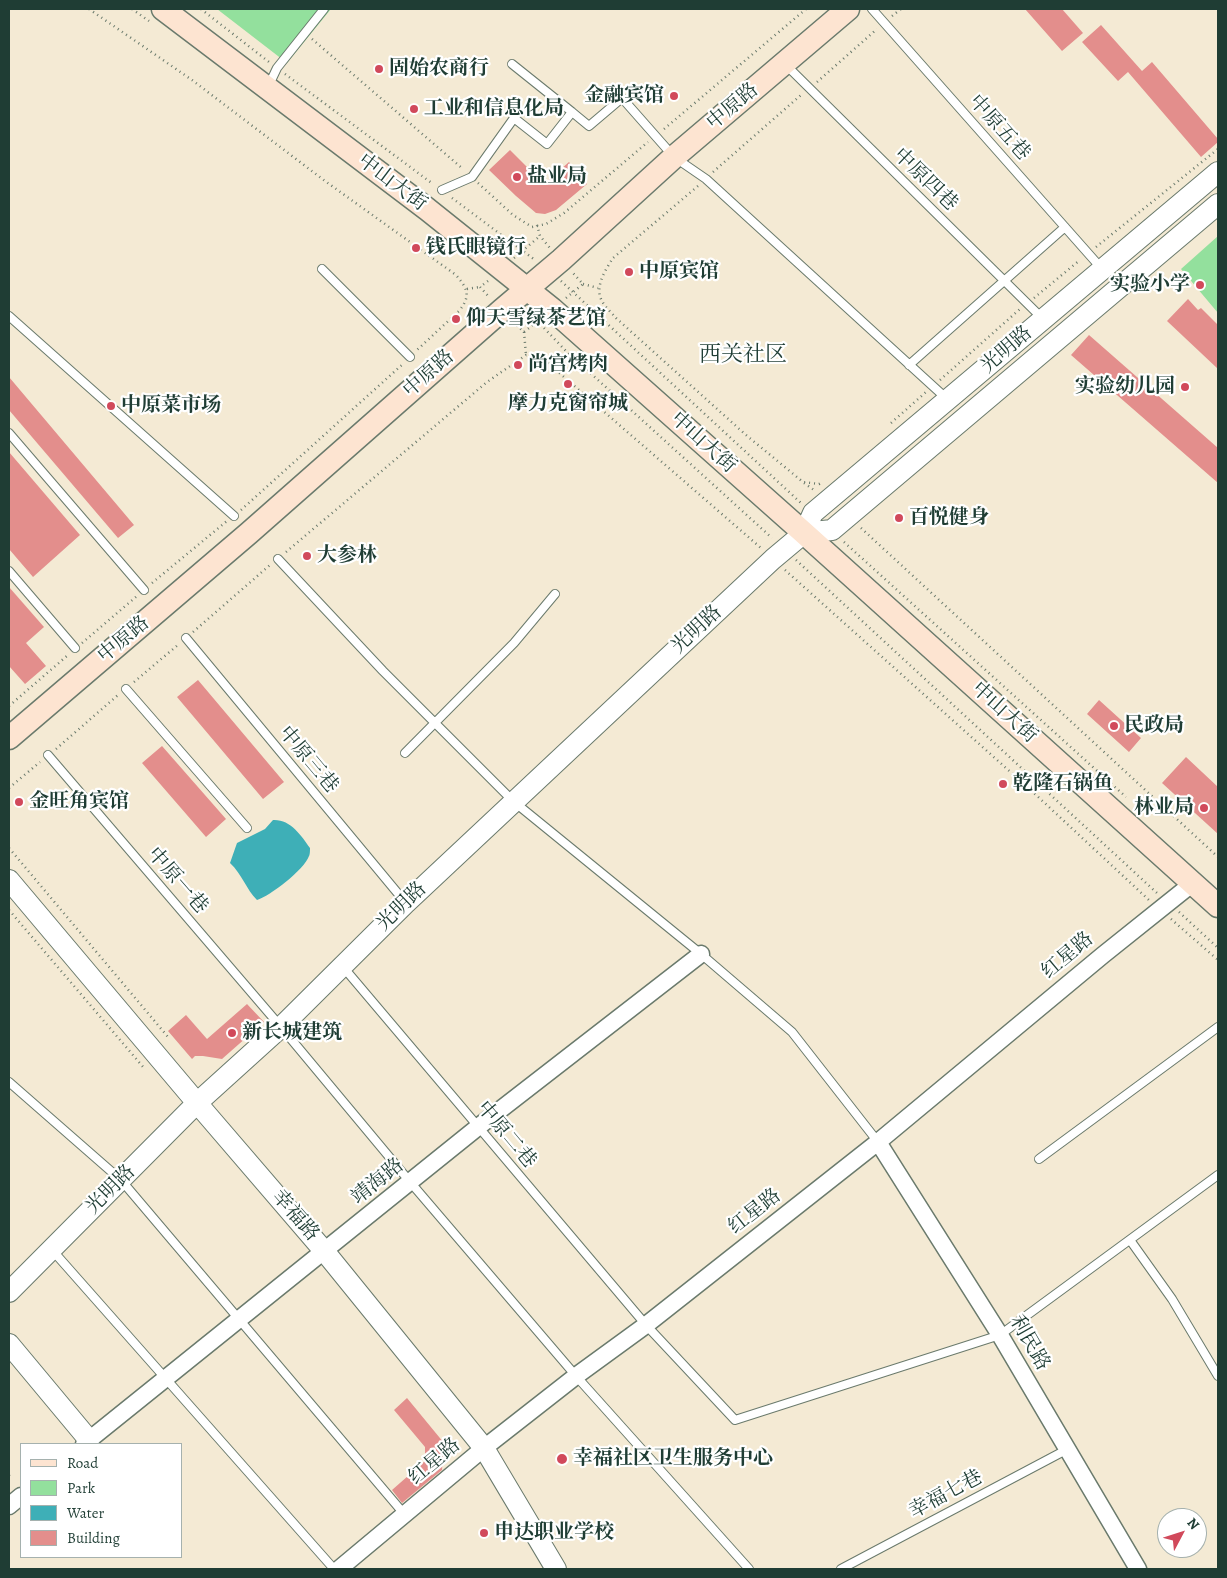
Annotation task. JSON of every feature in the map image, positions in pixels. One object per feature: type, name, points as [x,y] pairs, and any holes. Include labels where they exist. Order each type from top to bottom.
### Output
[{"type":"main road","name":"中原路","points":[[9,738],[250,533],[674,157],[848,9]]},
{"type":"main road","name":"中山大街","points":[[159,18],[267,88],[435,215],[521,294],[804,533],[1218,906]]},
{"type":"street","name":"光明路","points":[[9,1292],[197,1103],[281,1027],[406,903],[513,801],[804,533],[812,513],[1218,172]]},
{"type":"street","name":"光明路","points":[[804,533],[832,530],[1218,204]]},
{"type":"street","name":"幸福路","points":[[9,880],[325,1252],[484,1448],[556,1569]]},
{"type":"street","name":"红星路","points":[[340,1569],[484,1448],[576,1376],[646,1325],[878,1142],[1103,954],[1193,883]]},
{"type":"street","name":"靖海路","points":[[87,1442],[478,1127],[700,954]]},
{"type":"street","name":"利民路","points":[[878,1142],[1000,1335],[1066,1450],[1138,1569]]},
{"type":"street","points":[[9,1344],[87,1442]]},
{"type":"street","points":[[9,1506],[20,1497]]},
{"type":"lane","points":[[267,88],[277,68],[324,9]]},
{"type":"lane","name":"中原五巷","points":[[872,9],[1102,269]]},
{"type":"lane","points":[[512,64],[589,126],[622,98],[674,157],[706,179],[948,400]]},
{"type":"lane","name":"中原四巷","points":[[784,64],[1043,319]]},
{"type":"lane","points":[[442,190],[472,177],[514,118],[547,144],[572,112]]},
{"type":"lane","points":[[909,365],[1065,227]]},
{"type":"lane","points":[[322,269],[410,357]]},
{"type":"lane","points":[[11,322],[234,516]]},
{"type":"lane","points":[[9,433],[144,590]]},
{"type":"lane","points":[[278,558],[383,671],[513,801],[792,1032],[878,1142]]},
{"type":"lane","points":[[9,571],[76,648]]},
{"type":"lane","points":[[405,753],[514,643],[554,594]]},
{"type":"lane","name":"中原三巷","points":[[186,638],[406,903]]},
{"type":"lane","points":[[126,689],[247,828]]},
{"type":"lane","name":"中原一巷","points":[[48,755],[576,1376],[749,1569]]},
{"type":"lane","name":"中原二巷","points":[[342,966],[646,1325],[735,1420],[1000,1335]]},
{"type":"lane","points":[[1039,1159],[1218,1027]]},
{"type":"lane","points":[[9,1082],[121,1180],[405,1515]]},
{"type":"lane","points":[[1000,1335],[1218,1175]]},
{"type":"lane","points":[[1130,1240],[1172,1299],[1218,1376]]},
{"type":"lane","points":[[51,1249],[334,1569]]},
{"type":"lane","name":"幸福七巷","points":[[841,1569],[1066,1450]]},
{"type":"path","points":[[9,706],[144,590],[234,516],[410,357],[459,311],[468,297],[466,289],[456,275],[325,181],[192,80],[89,9]]},
{"type":"path","points":[[132,9],[159,18]]},
{"type":"path","points":[[305,33],[472,177],[513,215],[532,226],[546,224],[564,212],[806,9]]},
{"type":"path","points":[[613,258],[901,9]]},
{"type":"path","points":[[538,225],[540,236]]},
{"type":"path","points":[[489,280],[521,294],[538,320],[565,350],[779,554],[1035,794],[1164,906],[1218,948]]},
{"type":"path","points":[[583,284],[599,288]]},
{"type":"path","points":[[466,289],[480,287]]},
{"type":"path","points":[[524,332],[526,356]]},
{"type":"path","points":[[9,788],[487,382],[526,356],[541,357],[779,554],[1164,906],[1218,960]]},
{"type":"path","points":[[803,482],[829,500]]},
{"type":"path","points":[[848,516],[1218,857]]},
{"type":"path","points":[[9,848],[168,1036]]},
{"type":"path","points":[[9,910],[146,1071]]},
{"type":"path","points":[[452,1433],[456,1442],[456,1456]]},
{"type":"green space","points":[[217,9],[331,9],[287,63]]},
{"type":"green space","points":[[1218,236],[1218,313],[1181,269]]},
{"type":"water","points":[[273,820],[279,820],[290,825],[310,848],[310,855],[301,868],[286,882],[257,900],[230,863],[237,843],[265,829]]},
{"type":"building","points":[[1025,9],[1062,9],[1083,33],[1062,51]]},
{"type":"building","points":[[1101,25],[1142,71],[1152,62],[1218,139],[1218,142],[1201,157],[1128,72],[1118,81],[1082,42]]},
{"type":"building","name":"盐业局","points":[[510,150],[544,184],[569,162],[587,184],[556,210],[545,214],[536,213],[489,170]]},
{"type":"building","points":[[1188,299],[1198,310],[1201,308],[1218,325],[1218,369],[1167,321]]},
{"type":"building","points":[[1089,335],[1218,448],[1218,483],[1071,355]]},
{"type":"building","points":[[9,377],[134,525],[118,538],[9,410]]},
{"type":"building","points":[[9,452],[80,535],[33,577],[9,549]]},
{"type":"building","points":[[9,587],[44,627],[26,643],[46,666],[25,684],[9,666]]},
{"type":"building","points":[[198,680],[284,782],[263,799],[177,697]]},
{"type":"building","name":"民政局","points":[[1099,700],[1141,738],[1129,752],[1087,714]]},
{"type":"building","points":[[162,746],[226,819],[206,837],[142,763]]},
{"type":"building","name":"林业局","points":[[1186,757],[1218,787],[1218,834],[1162,783]]},
{"type":"building","name":"新长城建筑","points":[[247,1004],[264,1022],[222,1059],[195,1056],[192,1059],[168,1031],[186,1015],[207,1039]]},
{"type":"building","points":[[407,1398],[444,1443],[442,1470],[402,1503],[392,1490],[425,1461],[425,1447],[394,1410]]},
{"type":"place","name":"固始农商行","points":[[379,69]]},
{"type":"place","name":"金融宾馆","points":[[674,96]]},
{"type":"place","name":"工业和信息化局","points":[[414,109]]},
{"type":"place","name":"盐业局","points":[[517,177]]},
{"type":"place","name":"钱氏眼镜行","points":[[416,248]]},
{"type":"place","name":"中原宾馆","points":[[629,272]]},
{"type":"place","name":"实验小学","points":[[1200,285]]},
{"type":"place","name":"仰天雪绿茶艺馆","points":[[456,319]]},
{"type":"place","name":"尚宫烤肉","points":[[518,365]]},
{"type":"place","name":"摩力克窗帘城","points":[[568,384]]},
{"type":"place","name":"实验幼儿园","points":[[1185,387]]},
{"type":"place","name":"中原菜市场","points":[[111,406]]},
{"type":"place","name":"百悦健身","points":[[899,518]]},
{"type":"place","name":"大参林","points":[[307,556]]},
{"type":"place","name":"民政局","points":[[1114,726]]},
{"type":"place","name":"乾隆石锅鱼","points":[[1003,784]]},
{"type":"place","name":"金旺角宾馆","points":[[19,802]]},
{"type":"place","name":"林业局","points":[[1204,808]]},
{"type":"place","name":"新长城建筑","points":[[232,1033]]},
{"type":"place","name":"幸福社区卫生服务中心","points":[[562,1459]]},
{"type":"place","name":"申达职业学校","points":[[484,1533]]},
{"type":"district","name":"西关社区","points":[[743,356]]}]
